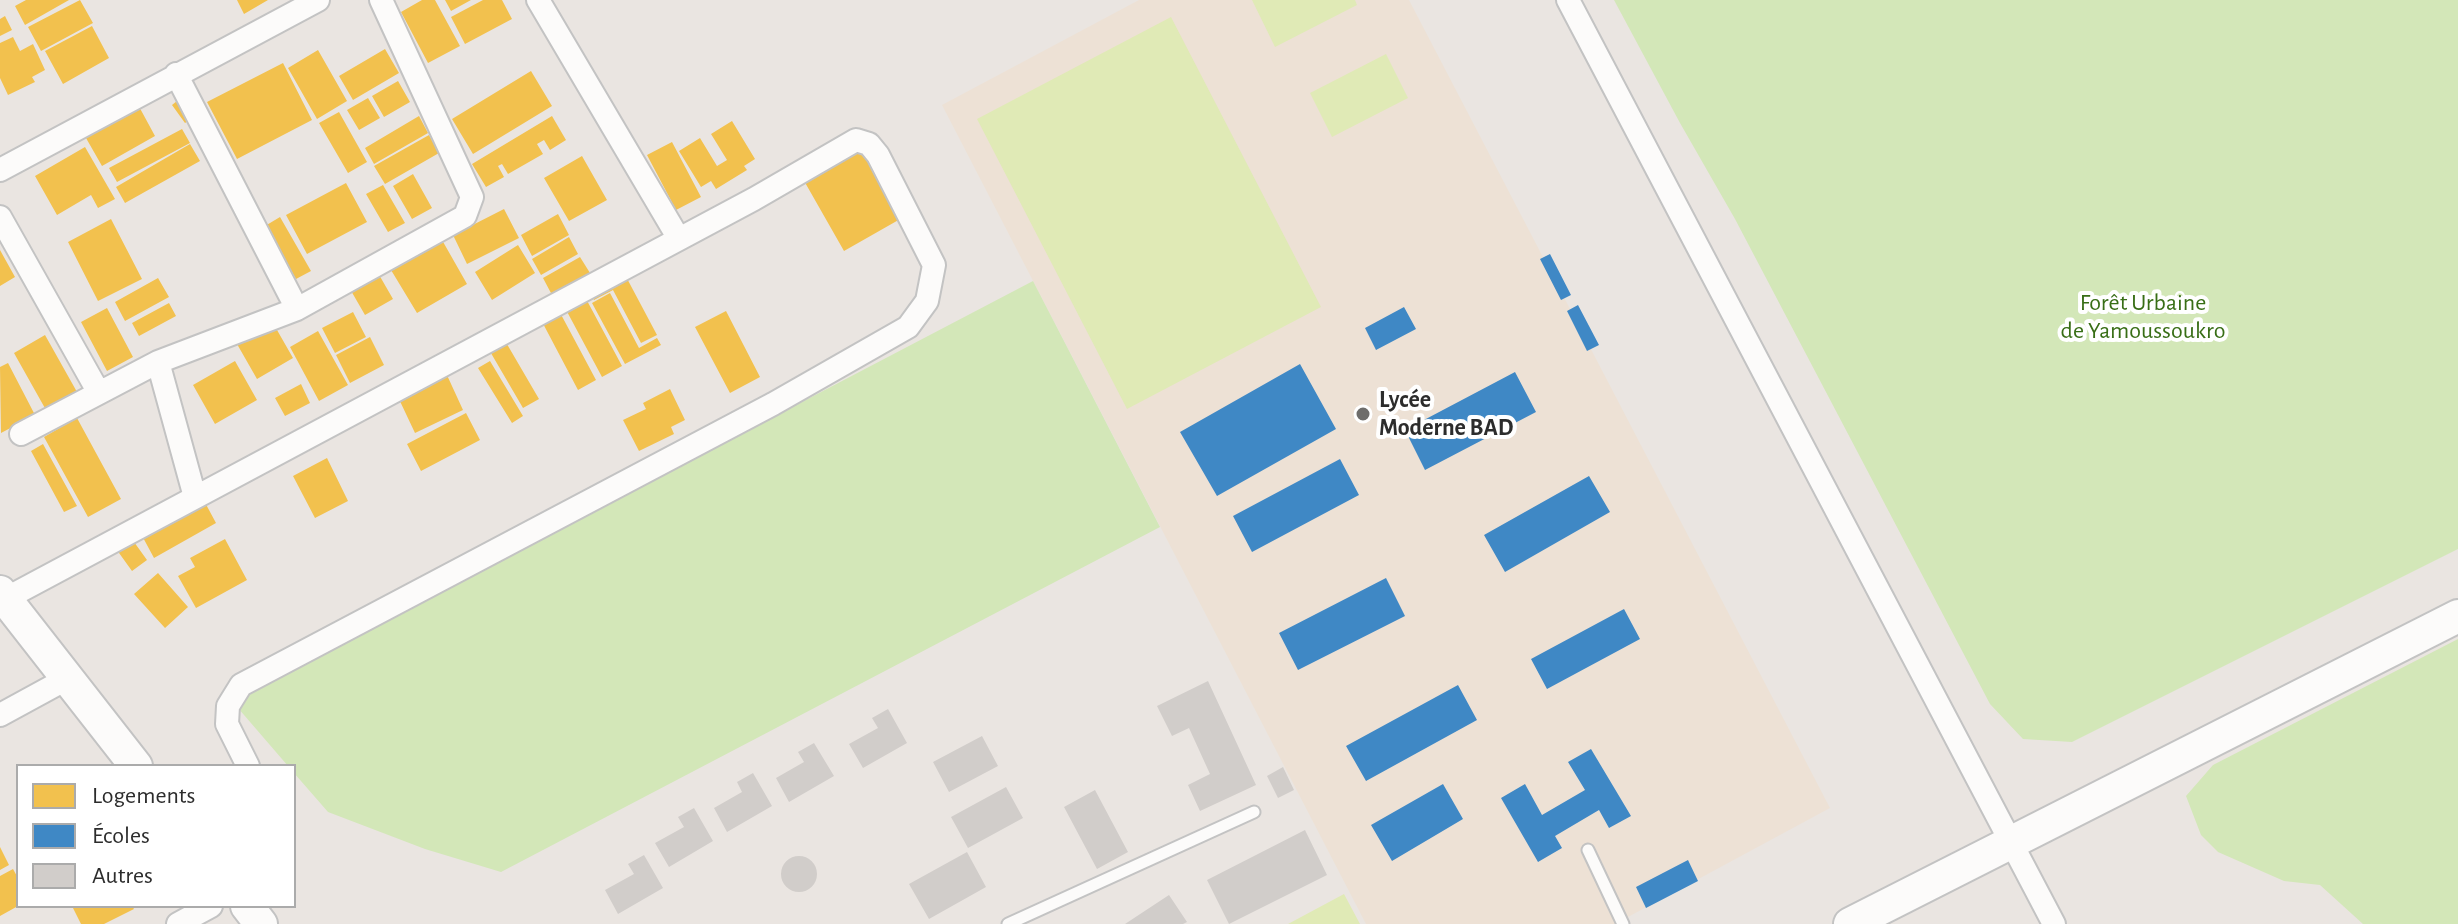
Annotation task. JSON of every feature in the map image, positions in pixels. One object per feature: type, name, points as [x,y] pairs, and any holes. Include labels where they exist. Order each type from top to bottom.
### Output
[{"type":"street","points":[[0,170],[318,0]]},
{"type":"street","points":[[21,434],[158,362],[297,309],[465,216],[472,197],[381,0]]},
{"type":"street","points":[[538,0],[679,239]]},
{"type":"street","points":[[1568,0],[2054,924]]},
{"type":"street","points":[[176,74],[297,309]]},
{"type":"street","points":[[134,764],[3,596],[679,239],[856,140],[869,144],[878,155],[934,265],[927,301],[908,327],[773,404],[241,685],[228,706],[227,724],[247,764]]},
{"type":"street","points":[[0,217],[99,393]]},
{"type":"street","points":[[158,362],[195,497]]},
{"type":"street","points":[[1850,924],[2458,616]]},
{"type":"street","points":[[0,715],[68,678]]},
{"type":"street","points":[[178,924],[207,908]]},
{"type":"street","points":[[249,908],[261,924]]},
{"type":"lane","points":[[1008,924],[1254,812]]},
{"type":"lane","points":[[1588,850],[1623,924]]},
{"type":"shaded area","name":"Lycée Moderne BAD","points":[[1139,0],[1409,0],[1830,808],[1615,924],[1366,924],[942,105]]},
{"type":"green space","points":[[1252,0],[1355,0],[1357,5],[1275,47]]},
{"type":"green space","name":"Forêt Urbaine de Yamoussoukro","points":[[1614,0],[2458,0],[2458,549],[2072,742],[2023,739],[1990,704],[1735,219]]},
{"type":"green space","points":[[1171,17],[1321,307],[1127,409],[977,119]]},
{"type":"green space","points":[[1386,54],[1408,98],[1332,137],[1310,93]]},
{"type":"green space","points":[[1033,281],[1160,527],[501,872],[425,849],[328,812],[296,775],[296,764],[286,764],[238,708],[252,690]]},
{"type":"green space","points":[[2458,639],[2458,924],[2363,924],[2320,885],[2284,881],[2218,852],[2201,835],[2186,796],[2213,765]]},
{"type":"green space","points":[[1344,894],[1360,924],[1288,924]]},
{"type":"building: Logements","points":[[26,0],[69,0],[25,25],[15,6]]},
{"type":"building: Logements","points":[[80,0],[93,23],[41,51],[28,27]]},
{"type":"building: Logements","points":[[237,0],[268,0],[244,14]]},
{"type":"building: Logements","points":[[422,0],[435,0],[460,46],[428,63],[401,12]]},
{"type":"building: Logements","points":[[445,0],[471,0],[451,11]]},
{"type":"building: Logements","points":[[483,0],[502,0],[512,19],[465,44],[451,17]]},
{"type":"building: Logements","points":[[5,16],[12,30],[0,36],[0,19]]},
{"type":"building: Logements","points":[[92,26],[109,58],[63,84],[45,51]]},
{"type":"building: Logements","points":[[13,37],[20,51],[33,44],[45,70],[32,77],[35,82],[8,95],[0,78],[0,43]]},
{"type":"building: Logements","points":[[385,49],[399,73],[353,100],[339,76]]},
{"type":"building: Logements","points":[[318,50],[347,101],[317,119],[288,68]]},
{"type":"building: Logements","points":[[283,63],[312,120],[237,159],[207,102]]},
{"type":"building: Logements","points":[[531,71],[552,106],[473,154],[452,119]]},
{"type":"building: Logements","points":[[398,81],[410,102],[384,117],[372,96]]},
{"type":"building: Logements","points":[[182,97],[195,116],[185,123],[172,105]]},
{"type":"building: Logements","points":[[368,98],[380,118],[359,130],[347,110]]},
{"type":"building: Logements","points":[[136,101],[155,136],[102,166],[82,131]]},
{"type":"building: Logements","points":[[339,112],[367,162],[348,173],[319,123]]},
{"type":"building: Logements","points":[[419,116],[428,133],[374,164],[365,148]]},
{"type":"building: Logements","points":[[552,116],[566,140],[550,150],[544,140],[537,144],[543,154],[508,174],[502,164],[498,166],[504,177],[486,187],[472,164]]},
{"type":"building: Logements","points":[[732,121],[755,159],[744,166],[747,170],[716,189],[711,181],[701,187],[679,151],[700,138],[717,166],[727,160],[711,134]]},
{"type":"building: Logements","points":[[182,129],[190,143],[117,182],[109,168]]},
{"type":"building: Logements","points":[[429,135],[439,153],[385,184],[374,166]]},
{"type":"building: Logements","points":[[672,142],[701,197],[676,210],[647,155]]},
{"type":"building: Logements","points":[[190,144],[200,161],[125,203],[116,187]]},
{"type":"building: Logements","points":[[862,146],[902,218],[844,251],[803,179]]},
{"type":"building: Logements","points":[[85,147],[115,199],[98,208],[91,195],[57,215],[35,176]]},
{"type":"building: Logements","points":[[582,156],[607,200],[569,221],[544,178]]},
{"type":"building: Logements","points":[[413,174],[432,208],[412,219],[393,186]]},
{"type":"building: Logements","points":[[346,183],[367,222],[307,254],[286,215]]},
{"type":"building: Logements","points":[[383,185],[405,223],[388,232],[366,194]]},
{"type":"building: Logements","points":[[504,209],[519,238],[467,264],[453,235]]},
{"type":"building: Logements","points":[[558,214],[569,235],[532,256],[521,235]]},
{"type":"building: Logements","points":[[280,217],[311,271],[296,279],[265,226]]},
{"type":"building: Logements","points":[[111,219],[142,279],[98,301],[68,242]]},
{"type":"building: Logements","points":[[569,237],[578,254],[541,275],[532,259]]},
{"type":"building: Logements","points":[[442,240],[467,284],[417,313],[391,270]]},
{"type":"building: Logements","points":[[518,245],[535,273],[492,300],[475,272]]},
{"type":"building: Logements","points":[[0,250],[15,277],[0,286]]},
{"type":"building: Logements","points":[[580,257],[590,273],[552,295],[543,278]]},
{"type":"building: Logements","points":[[623,271],[657,335],[641,343],[613,290],[594,300],[589,290]]},
{"type":"building: Logements","points":[[378,273],[393,299],[365,315],[350,289]]},
{"type":"building: Logements","points":[[158,278],[169,297],[125,321],[115,302]]},
{"type":"building: Logements","points":[[610,293],[639,348],[657,338],[661,345],[625,364],[592,303]]},
{"type":"building: Logements","points":[[584,295],[622,366],[602,377],[564,306]]},
{"type":"building: Logements","points":[[169,303],[176,316],[139,336],[132,323]]},
{"type":"building: Logements","points":[[557,307],[596,380],[578,390],[539,316]]},
{"type":"building: Logements","points":[[107,308],[133,357],[107,371],[81,322]]},
{"type":"building: Logements","points":[[726,311],[760,377],[730,393],[695,327]]},
{"type":"building: Logements","points":[[353,312],[366,337],[335,353],[322,328]]},
{"type":"building: Logements","points":[[273,323],[293,358],[257,379],[237,344]]},
{"type":"building: Logements","points":[[318,331],[348,385],[319,401],[290,347]]},
{"type":"building: Logements","points":[[45,335],[77,392],[46,410],[14,353]]},
{"type":"building: Logements","points":[[370,337],[384,365],[350,383],[336,355]]},
{"type":"building: Logements","points":[[504,339],[539,399],[523,408],[488,348]]},
{"type":"building: Logements","points":[[235,361],[257,400],[215,424],[193,385]]},
{"type":"building: Logements","points":[[490,361],[523,416],[512,423],[478,368]]},
{"type":"building: Logements","points":[[8,363],[35,415],[1,433],[0,367]]},
{"type":"building: Logements","points":[[446,373],[463,410],[415,433],[398,397]]},
{"type":"building: Logements","points":[[301,384],[310,403],[285,416],[275,398]]},
{"type":"building: Logements","points":[[670,389],[685,420],[671,427],[674,434],[639,451],[623,420],[646,409],[643,403]]},
{"type":"building: Logements","points":[[466,413],[480,440],[421,471],[407,444]]},
{"type":"building: Logements","points":[[77,418],[121,499],[88,517],[44,437]]},
{"type":"building: Logements","points":[[43,444],[77,506],[64,512],[31,451]]},
{"type":"building: Logements","points":[[327,458],[348,501],[315,518],[293,476]]},
{"type":"building: Logements","points":[[202,497],[216,523],[154,558],[140,532]]},
{"type":"building: Logements","points":[[129,535],[147,560],[132,571],[114,546]]},
{"type":"building: Logements","points":[[225,539],[247,580],[196,608],[178,576],[195,567],[190,558]]},
{"type":"building: Logements","points":[[158,573],[188,607],[165,628],[134,594]]},
{"type":"building: Logements","points":[[0,847],[9,865],[0,870]]},
{"type":"building: Logements","points":[[13,869],[16,874],[16,907],[0,916],[0,876]]},
{"type":"building: Logements","points":[[73,908],[134,909],[104,924],[81,924]]},
{"type":"building: Écoles","points":[[1550,254],[1571,295],[1561,300],[1540,259]]},
{"type":"building: Écoles","points":[[1578,305],[1599,345],[1587,351],[1567,311]]},
{"type":"building: Écoles","points":[[1404,307],[1416,329],[1376,350],[1365,328]]},
{"type":"building: Écoles","points":[[1300,364],[1336,429],[1217,496],[1180,432]]},
{"type":"building: Écoles","points":[[1515,372],[1536,412],[1425,470],[1405,430]]},
{"type":"building: Écoles","points":[[1340,459],[1359,495],[1252,552],[1233,516]]},
{"type":"building: Écoles","points":[[1589,476],[1610,512],[1505,572],[1484,535]]},
{"type":"building: Écoles","points":[[1386,578],[1405,616],[1298,670],[1279,633]]},
{"type":"building: Écoles","points":[[1624,609],[1640,639],[1547,689],[1531,659]]},
{"type":"building: Écoles","points":[[1458,685],[1477,720],[1366,781],[1346,746]]},
{"type":"building: Écoles","points":[[1591,749],[1631,816],[1609,828],[1599,810],[1555,836],[1562,848],[1538,862],[1501,798],[1525,784],[1542,815],[1585,790],[1568,762]]},
{"type":"building: Écoles","points":[[1443,784],[1463,819],[1392,861],[1371,825]]},
{"type":"building: Écoles","points":[[1688,860],[1698,881],[1646,908],[1636,887]]},
{"type":"building: Autres","points":[[1208,681],[1256,785],[1200,811],[1188,785],[1210,774],[1189,728],[1172,736],[1157,706]]},
{"type":"building: Autres","points":[[888,709],[907,743],[863,768],[849,744],[878,728],[872,718]]},
{"type":"building: Autres","points":[[982,736],[998,766],[949,792],[933,762]]},
{"type":"building: Autres","points":[[814,743],[834,776],[789,802],[776,778],[804,762],[798,752]]},
{"type":"building: Autres","points":[[1283,767],[1294,790],[1278,798],[1267,776]]},
{"type":"building: Autres","points":[[753,773],[772,806],[727,832],[714,808],[742,792],[737,782]]},
{"type":"building: Autres","points":[[1006,787],[1023,818],[968,848],[951,817]]},
{"type":"building: Autres","points":[[1095,790],[1128,852],[1097,869],[1064,807]]},
{"type":"building: Autres","points":[[694,808],[713,841],[669,867],[655,843],[684,827],[678,817]]},
{"type":"building: Autres","points":[[1305,830],[1327,875],[1229,924],[1207,880]]},
{"type":"building: Autres","points":[[967,852],[986,887],[929,919],[909,884]]},
{"type":"building: Autres","points":[[644,855],[663,888],[618,914],[605,890],[634,874],[628,864]]},
{"type":"building: Autres","points":[[799,856],[812,861],[817,874],[812,887],[799,892],[786,887],[781,874],[786,861]]},
{"type":"building: Autres","points":[[1169,895],[1187,922],[1125,924]]},
{"type":"place","name":"Lycée Moderne BAD","points":[[1363,414]]}]
